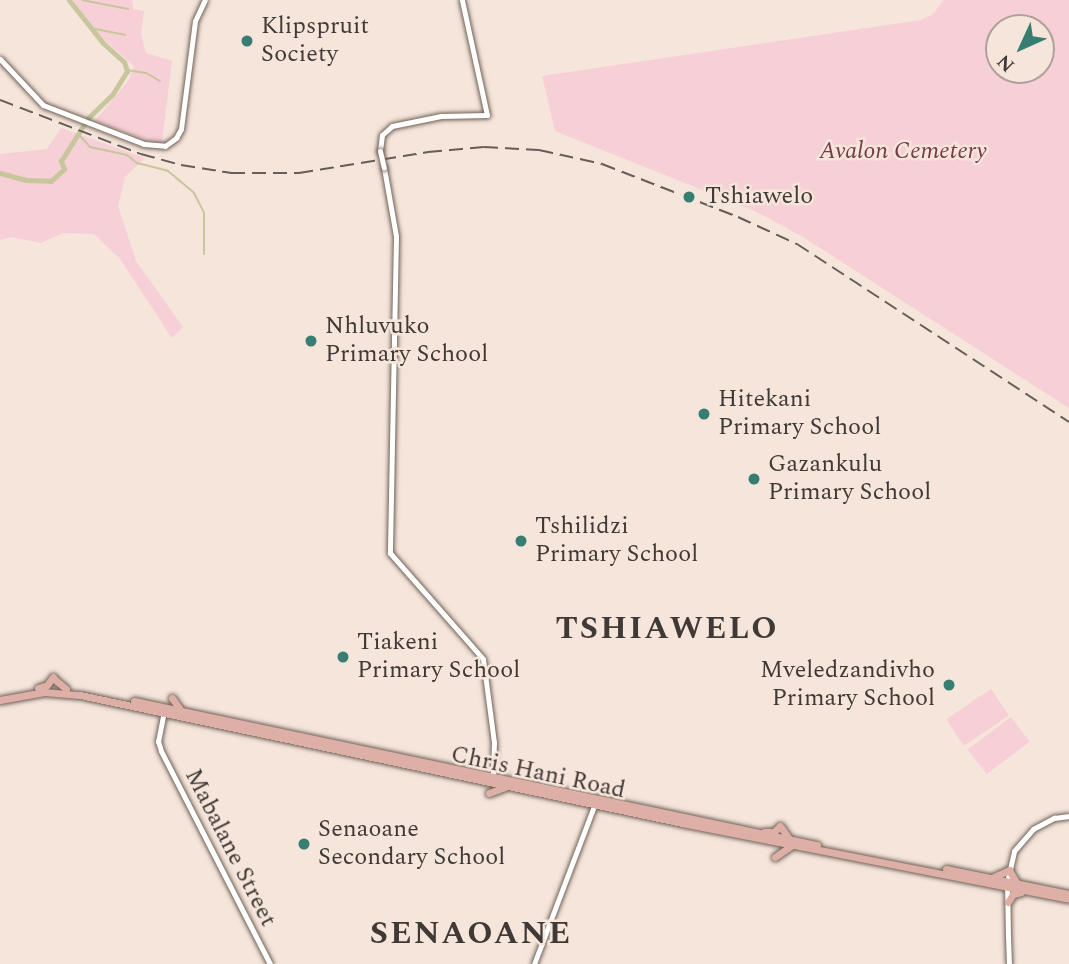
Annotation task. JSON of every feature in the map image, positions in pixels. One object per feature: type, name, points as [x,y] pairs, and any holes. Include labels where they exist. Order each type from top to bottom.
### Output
[{"type":"main road","points":[[41,690],[53,677],[66,691],[146,709],[159,716],[165,710]]},
{"type":"main road","points":[[41,690],[53,701],[66,691]]},
{"type":"main road","points":[[0,698],[41,690],[66,691],[181,714]]},
{"type":"main road","points":[[165,710],[181,714]]},
{"type":"main road","name":"Chris Hani Road","points":[[181,714],[493,777],[767,840],[986,877],[1029,892],[1069,899]]},
{"type":"main road","name":"Chris Hani Road","points":[[181,714],[513,786],[750,831],[790,842],[1007,885],[1018,884],[1069,894]]},
{"type":"main road","points":[[479,779],[489,795],[499,787],[513,786]]},
{"type":"main road","points":[[767,840],[775,857],[790,842]]},
{"type":"main road","points":[[986,877],[1000,877],[1009,870],[1018,884]]},
{"type":"main road","points":[[1007,901],[1013,894],[1029,892]]},
{"type":"street","points":[[0,59],[38,102],[153,146],[165,146],[178,136],[183,124],[196,17],[205,0]]},
{"type":"street","points":[[462,0],[487,115],[441,116],[392,126],[382,135],[380,151],[396,236],[390,553],[482,656],[494,742],[493,777]]},
{"type":"street","name":"Mabalane Street","points":[[165,710],[159,747],[270,964]]},
{"type":"street","points":[[534,964],[595,801]]},
{"type":"street","points":[[1009,964],[1007,885],[1016,848],[1030,832],[1049,820],[1069,816]]},
{"type":"green space","points":[[73,0],[132,0],[133,9],[144,11],[141,34],[146,53],[172,61],[162,142],[155,143],[95,121],[129,80],[134,66],[102,38]]},
{"type":"green space","name":"Avalon Cemetery","points":[[944,0],[1069,0],[1069,408],[803,237],[755,211],[555,131],[542,76],[921,20],[932,15]]},
{"type":"green space","points":[[61,128],[145,158],[125,177],[118,206],[136,261],[183,327],[172,338],[120,259],[94,234],[63,233],[41,243],[11,237],[0,240],[0,154],[47,149]]},
{"type":"green space","points":[[991,689],[1009,716],[964,746],[946,719]]},
{"type":"green space","points":[[1011,717],[1030,742],[987,774],[968,749]]},
{"type":"waterway","points":[[0,173],[26,180],[51,181],[64,169],[61,161],[88,118],[112,95],[127,71],[124,62],[103,43],[69,0]]},
{"type":"waterway","points":[[82,0],[128,9]]},
{"type":"waterway","points":[[90,28],[125,35]]},
{"type":"waterway","points":[[127,70],[146,73],[160,81]]},
{"type":"waterway","points":[[78,134],[90,147],[127,155],[137,163],[168,171],[194,193],[204,213],[204,254]]},
{"type":"railway","points":[[0,100],[141,154],[181,165],[231,173],[299,173],[428,152],[484,147],[539,150],[602,164],[738,217],[797,244],[1069,422]]},
{"type":"place","name":"Klipspruit Society","points":[[247,41]]},
{"type":"place","name":"Tshiawelo","points":[[689,197]]},
{"type":"place","name":"Nhluvuko Primary School","points":[[311,341]]},
{"type":"place","name":"Hitekani Primary School","points":[[704,414]]},
{"type":"place","name":"Gazankulu Primary School","points":[[754,479]]},
{"type":"place","name":"Tshilidzi Primary School","points":[[521,541]]},
{"type":"place","name":"Tiakeni Primary School","points":[[343,657]]},
{"type":"place","name":"Mveledzandivho Primary School","points":[[949,685]]},
{"type":"place","name":"Senaoane Secondary School","points":[[304,844]]},
{"type":"district","name":"TSHIAWELO","points":[[667,629]]},
{"type":"district","name":"SENAOANE","points":[[471,934]]}]
